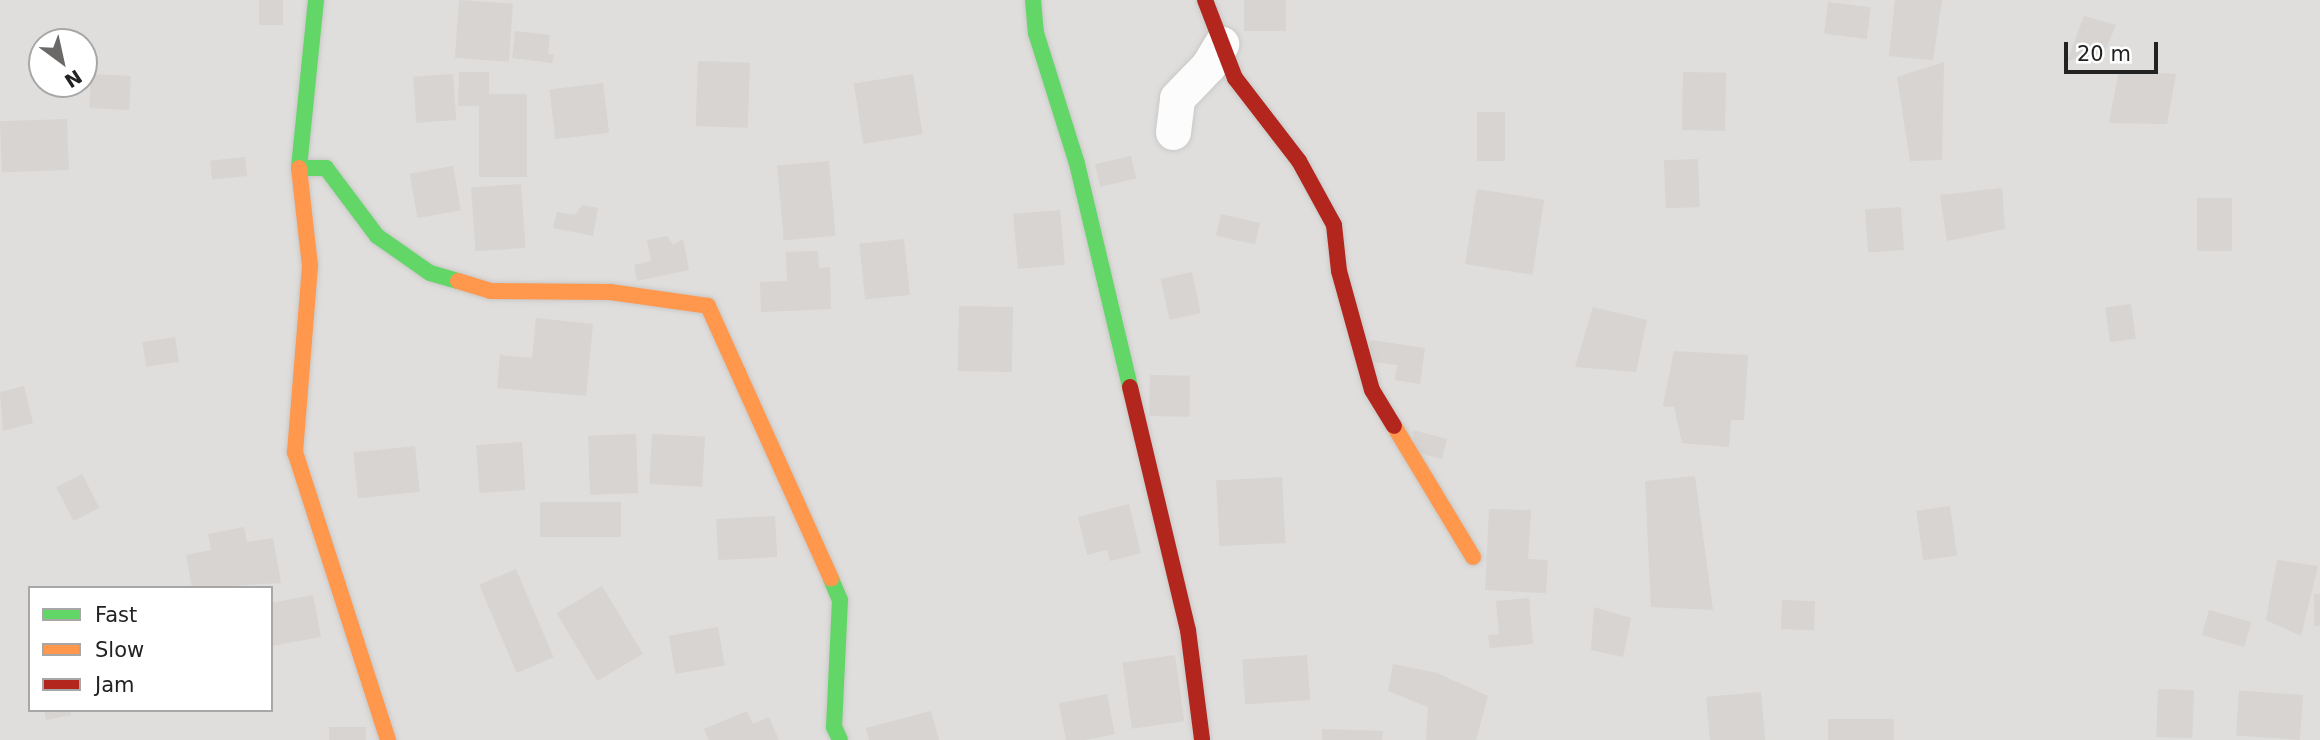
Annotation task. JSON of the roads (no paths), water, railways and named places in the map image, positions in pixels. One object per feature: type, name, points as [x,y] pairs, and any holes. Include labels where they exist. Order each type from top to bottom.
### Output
[{"type":"street","points":[[316,0],[299,168],[310,266],[295,452],[388,740]]},
{"type":"street","points":[[1033,0],[1036,33],[1077,164],[1188,630],[1202,740]]},
{"type":"street","points":[[1205,0],[1235,78],[1298,161],[1334,225],[1349,317],[1372,390],[1473,557]]},
{"type":"street","points":[[1173,132],[1177,98],[1208,66],[1222,44]]},
{"type":"street","points":[[299,168],[326,168],[377,236],[430,273],[490,291],[610,292],[708,306],[840,600],[834,727],[839,740]]}]
